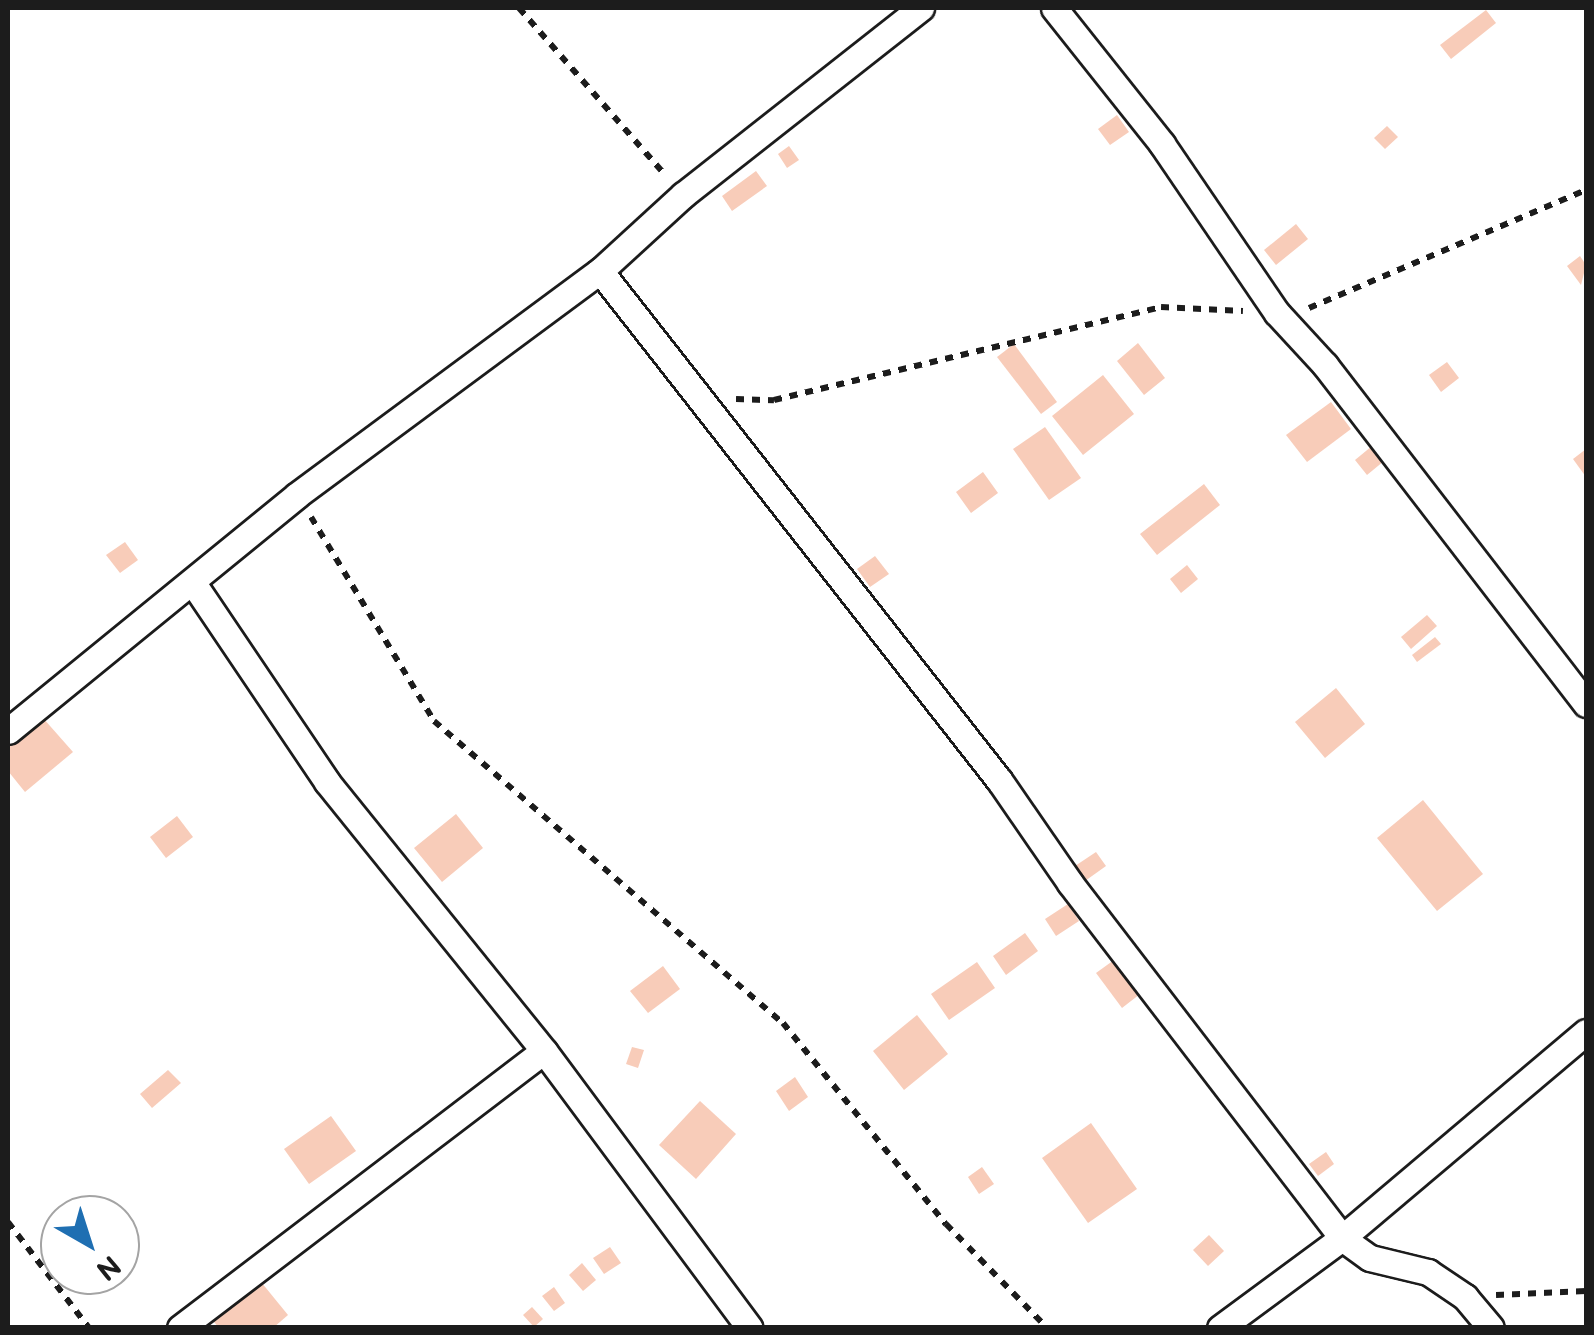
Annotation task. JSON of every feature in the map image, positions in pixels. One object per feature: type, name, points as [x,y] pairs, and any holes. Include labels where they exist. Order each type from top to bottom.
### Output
[{"type":"street","points":[[8,732],[297,494],[600,271],[683,195],[921,8]]},
{"type":"street","points":[[1054,8],[1162,144],[1277,312],[1325,365],[1586,704]]},
{"type":"street","points":[[600,271],[695,398],[1000,780],[1070,883],[1342,1238],[1370,1258],[1428,1272],[1465,1297],[1491,1328]]},
{"type":"street","points":[[193,583],[327,782],[544,1051],[750,1328]]},
{"type":"street","points":[[1220,1328],[1342,1238],[1586,1032]]},
{"type":"street","points":[[180,1328],[544,1051]]},
{"type":"path","points":[[519,8],[683,195]]},
{"type":"path","points":[[695,398],[774,400],[1161,307],[1302,311],[1586,190]]},
{"type":"path","points":[[297,494],[434,721],[783,1022],[946,1224],[1047,1328]]},
{"type":"path","points":[[8,1222],[89,1328]]},
{"type":"path","points":[[1465,1297],[1586,1291]]},
{"type":"building","points":[[1486,10],[1496,23],[1451,59],[1440,45]]},
{"type":"building","points":[[1117,115],[1129,132],[1110,145],[1098,129]]},
{"type":"building","points":[[1387,126],[1398,137],[1385,149],[1374,138]]},
{"type":"building","points":[[789,146],[799,160],[787,168],[778,154]]},
{"type":"building","points":[[756,171],[767,186],[732,211],[722,196]]},
{"type":"building","points":[[1296,224],[1308,239],[1276,265],[1264,250]]},
{"type":"building","points":[[1580,256],[1586,265],[1581,285],[1567,266]]},
{"type":"building","points":[[1138,343],[1165,378],[1144,395],[1117,361]]},
{"type":"building","points":[[1014,344],[1057,402],[1041,414],[997,357]]},
{"type":"building","points":[[1447,362],[1459,378],[1441,392],[1429,375]]},
{"type":"building","points":[[1103,375],[1134,414],[1083,455],[1052,416]]},
{"type":"building","points":[[1331,402],[1351,429],[1307,462],[1286,435]]},
{"type":"building","points":[[1045,427],[1081,478],[1049,500],[1013,449]]},
{"type":"building","points":[[1372,446],[1384,461],[1367,475],[1355,460]]},
{"type":"building","points":[[1586,449],[1586,477],[1573,459]]},
{"type":"building","points":[[983,472],[998,493],[971,513],[956,492]]},
{"type":"building","points":[[1204,484],[1220,505],[1157,555],[1140,534]]},
{"type":"building","points":[[125,542],[138,560],[120,573],[106,555]]},
{"type":"building","points":[[875,556],[889,574],[870,587],[857,569]]},
{"type":"building","points":[[1187,565],[1198,579],[1181,593],[1170,579]]},
{"type":"building","points":[[1427,615],[1437,626],[1411,649],[1401,637]]},
{"type":"building","points":[[1435,637],[1441,644],[1417,662],[1412,655]]},
{"type":"building","points":[[1336,688],[1365,724],[1325,758],[1295,722]]},
{"type":"building","points":[[43,718],[73,752],[25,792],[8,771],[8,748]]},
{"type":"building","points":[[1423,800],[1483,874],[1437,911],[1377,838]]},
{"type":"building","points":[[456,814],[483,848],[442,882],[414,848]]},
{"type":"building","points":[[177,816],[193,837],[166,858],[150,837]]},
{"type":"building","points":[[1096,852],[1106,866],[1085,881],[1075,866]]},
{"type":"building","points":[[1068,904],[1079,921],[1056,936],[1045,919]]},
{"type":"building","points":[[1025,933],[1038,951],[1006,975],[993,956]]},
{"type":"building","points":[[1114,960],[1140,994],[1122,1008],[1096,973]]},
{"type":"building","points":[[977,962],[995,988],[949,1020],[931,994]]},
{"type":"building","points":[[663,966],[680,989],[648,1013],[630,991]]},
{"type":"building","points":[[917,1015],[948,1054],[904,1090],[873,1051]]},
{"type":"building","points":[[632,1047],[644,1050],[638,1068],[626,1064]]},
{"type":"building","points":[[168,1070],[181,1083],[152,1108],[140,1094]]},
{"type":"building","points":[[795,1077],[808,1097],[789,1111],[776,1091]]},
{"type":"building","points":[[700,1101],[736,1134],[696,1179],[659,1145]]},
{"type":"building","points":[[331,1116],[356,1151],[309,1184],[284,1149]]},
{"type":"building","points":[[1091,1123],[1137,1189],[1088,1223],[1042,1158]]},
{"type":"building","points":[[1326,1152],[1334,1164],[1318,1176],[1309,1164]]},
{"type":"building","points":[[982,1167],[994,1184],[979,1194],[968,1177]]},
{"type":"building","points":[[1209,1235],[1224,1251],[1208,1266],[1193,1250]]},
{"type":"building","points":[[610,1247],[621,1263],[604,1274],[593,1258]]},
{"type":"building","points":[[582,1263],[596,1280],[583,1291],[569,1275]]},
{"type":"building","points":[[257,1277],[288,1315],[273,1328],[219,1328],[209,1316]]},
{"type":"building","points":[[554,1287],[565,1303],[554,1311],[542,1296]]},
{"type":"building","points":[[532,1307],[543,1319],[534,1327],[523,1315]]}]
